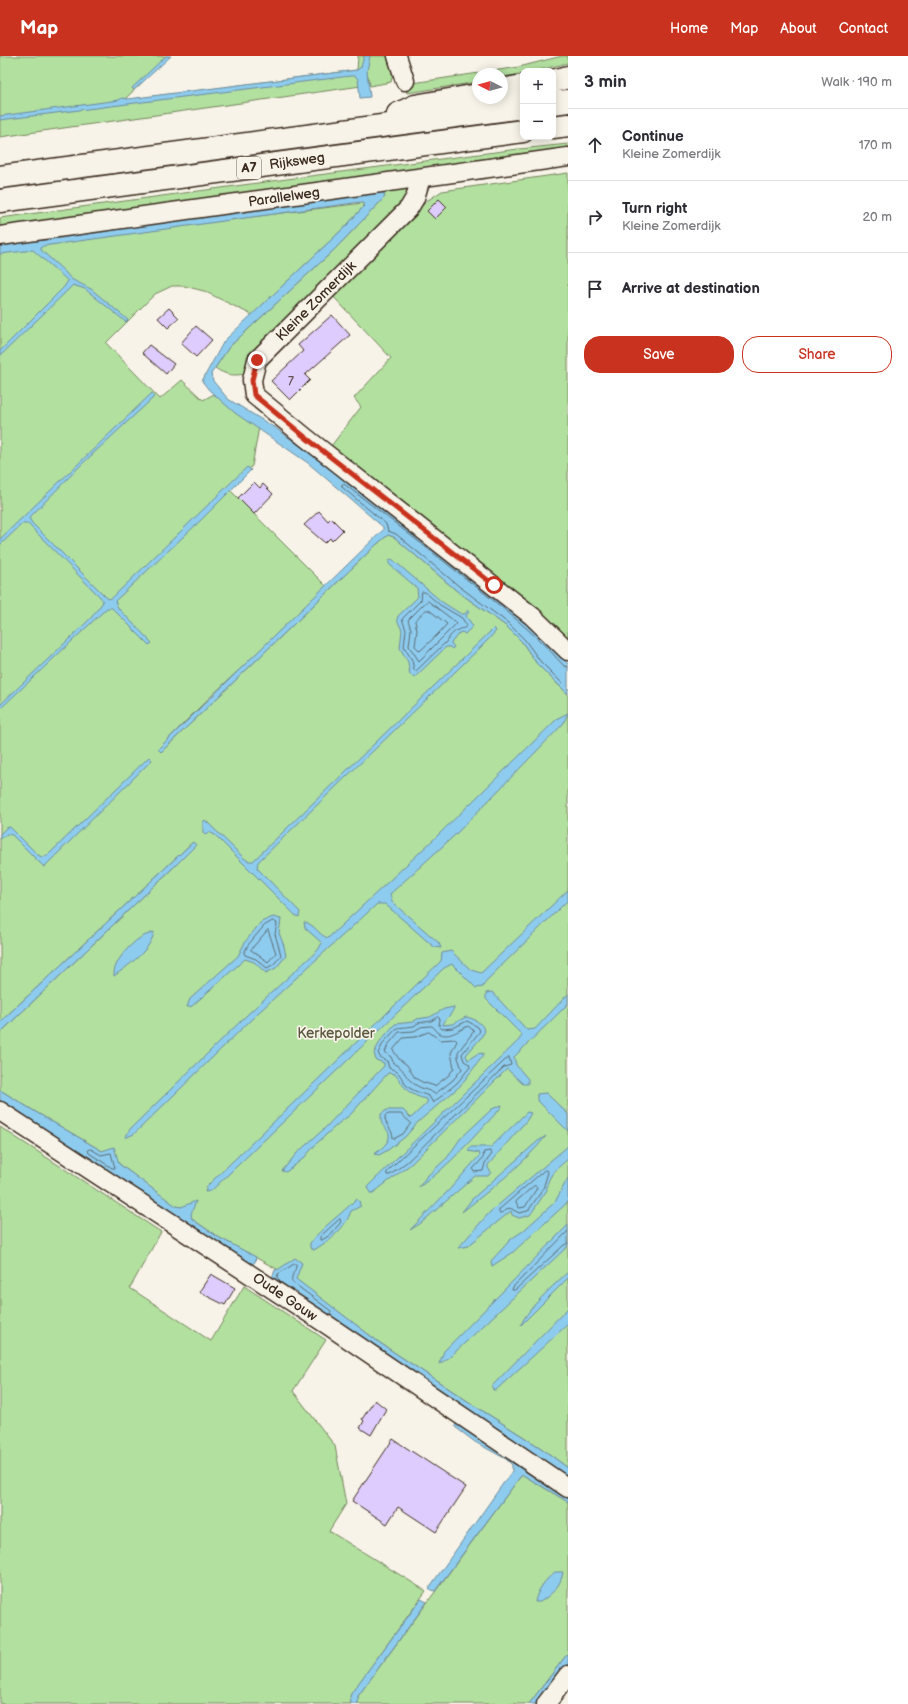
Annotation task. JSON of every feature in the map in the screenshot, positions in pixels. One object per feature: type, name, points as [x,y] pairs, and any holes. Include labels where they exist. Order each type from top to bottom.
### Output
[{"type":"highway","points":[[556,80],[568,77]]},
{"type":"highway","points":[[508,89],[520,87]]},
{"type":"highway","name":"A7","points":[[365,128],[415,106],[472,96]]},
{"type":"highway","points":[[556,103],[568,101]]},
{"type":"highway","name":"Rijksweg","points":[[0,177],[520,107]]},
{"type":"highway","points":[[556,127],[568,125]]},
{"type":"highway","name":"Rijksweg","points":[[0,201],[520,131]]},
{"type":"street","points":[[397,56],[405,81]]},
{"type":"street","name":"Parallelweg","points":[[0,236],[568,158]]},
{"type":"street","name":"Kleine Zomerdijk","points":[[421,178],[416,198],[409,208],[257,360],[252,380],[254,395],[532,616],[568,651]]},
{"type":"street","name":"Oude Gouw","points":[[0,1111],[330,1326],[568,1488]]},
{"type":"street","points":[[546,1704],[568,1676]]},
{"type":"green space","points":[[0,56],[169,56],[124,100],[357,70],[358,56],[389,56],[394,70],[391,82],[370,86],[367,72],[361,86],[0,137]]},
{"type":"green space","points":[[562,56],[568,56],[568,63],[548,68],[520,68],[520,74],[508,76],[508,69]]},
{"type":"green space","points":[[472,74],[472,83],[407,93],[406,84]]},
{"type":"green space","points":[[568,144],[568,152],[0,231],[0,218],[287,179],[510,150]]},
{"type":"green space","points":[[568,173],[568,639],[518,594],[399,498],[331,446],[361,407],[354,398],[391,358],[330,293],[428,200],[442,191]]},
{"type":"green space","points":[[405,188],[408,193],[408,198],[247,373],[230,375],[215,368],[229,347],[334,250],[383,199],[382,189]]},
{"type":"green space","name":"Kerkepolder","points":[[363,203],[364,206],[348,224],[252,315],[204,291],[184,286],[172,286],[155,294],[106,343],[160,399],[182,380],[203,400],[214,394],[259,427],[252,466],[229,489],[327,587],[205,702],[158,749],[161,752],[388,535],[394,537],[457,591],[506,626],[522,642],[537,664],[568,694],[568,1468],[541,1448],[380,1343],[295,1279],[218,1237],[192,1219],[181,1207],[176,1206],[154,1192],[151,1188],[102,1151],[0,1090],[0,1033],[179,862],[193,842],[0,1022],[0,248]]},
{"type":"green space","points":[[0,1127],[161,1232],[130,1288],[211,1341],[244,1286],[326,1340],[293,1391],[335,1446],[346,1504],[329,1531],[426,1591],[351,1694],[351,1704],[0,1704]]},
{"type":"green space","points":[[523,1475],[568,1502],[568,1653],[529,1704],[358,1704],[358,1696],[520,1477]]},
{"type":"water","points":[[166,56],[171,56],[134,90],[132,88]]},
{"type":"water","points":[[364,56],[370,56],[367,71],[370,97],[360,98],[358,79],[355,76],[350,76],[0,120],[0,116],[119,100],[122,98],[128,99],[357,70],[361,67]]},
{"type":"water","points":[[382,189],[385,197],[334,250],[229,347],[211,374],[213,381],[228,399],[277,429],[331,469],[513,612],[568,664],[568,694],[537,664],[522,642],[506,626],[457,591],[394,537],[388,535],[161,752],[158,749],[383,530],[383,527],[308,463],[235,413],[209,390],[202,381],[224,341],[348,224],[364,206],[364,204],[361,202],[43,246],[40,248],[41,250],[71,279],[91,289],[128,320],[126,322],[85,289],[73,285],[0,356],[0,351],[64,287],[68,281],[33,250],[0,254],[0,246],[125,227],[366,195],[370,192]]},
{"type":"water","points":[[152,393],[154,395],[153,398],[82,464],[29,518],[32,523],[106,597],[109,599],[112,598],[247,467],[251,470],[201,520],[115,601],[118,608],[152,643],[149,645],[112,608],[107,608],[0,709],[0,705],[91,618],[103,602],[101,598],[28,524],[22,524],[0,545],[0,539]]},
{"type":"water","points":[[392,559],[442,602],[461,614],[465,614],[468,610],[469,612],[466,616],[473,626],[465,634],[462,632],[459,633],[451,643],[454,647],[452,649],[450,647],[446,647],[415,677],[410,675],[408,662],[400,648],[402,630],[397,620],[398,616],[418,597],[417,588],[389,564],[389,561]]},
{"type":"water","points":[[494,628],[496,631],[486,642],[258,862],[257,868],[300,912],[299,917],[295,915],[215,835],[209,832],[205,835],[203,833],[203,822],[205,820],[245,859],[253,861]]},
{"type":"water","points":[[568,713],[563,724],[456,834],[390,894],[392,902],[439,943],[441,948],[434,947],[385,904],[377,904],[259,1012],[134,1134],[125,1138],[130,1129],[249,1013],[318,950],[322,943],[305,928],[304,922],[311,925],[322,935],[328,938],[434,839],[558,718]]},
{"type":"water","points":[[149,757],[152,760],[44,867],[12,835],[7,834],[0,839],[0,834],[6,828],[10,827],[38,855],[42,857],[47,856]]},
{"type":"water","points":[[193,842],[196,845],[179,862],[0,1033],[0,1022]]},
{"type":"water","points":[[568,890],[568,900],[485,982],[483,987],[476,988],[452,964],[444,968],[211,1191],[205,1192],[207,1186],[441,961],[442,953],[451,951],[471,970],[481,973]]},
{"type":"water","points":[[273,917],[281,919],[279,933],[286,956],[276,968],[266,973],[254,962],[245,959],[192,1006],[187,1007],[190,999],[238,956],[245,942],[261,922]]},
{"type":"water","points":[[154,932],[149,945],[144,951],[114,976],[114,971],[118,961],[125,951],[139,939]]},
{"type":"water","points":[[492,992],[527,1030],[535,1029],[568,994],[568,1004],[514,1057],[516,1065],[528,1079],[528,1084],[523,1084],[507,1069],[411,1164],[373,1193],[370,1193],[368,1186],[519,1040],[522,1035],[486,999],[486,993]]},
{"type":"water","points":[[454,1007],[443,1025],[452,1024],[466,1017],[477,1021],[482,1025],[485,1031],[466,1055],[468,1060],[477,1054],[483,1053],[483,1056],[460,1086],[418,1122],[405,1137],[379,1155],[374,1154],[384,1146],[389,1137],[388,1131],[381,1122],[381,1114],[387,1110],[403,1110],[411,1118],[427,1103],[427,1099],[411,1093],[401,1083],[395,1074],[388,1073],[350,1115],[316,1144],[304,1158],[286,1172],[282,1171],[297,1153],[324,1129],[384,1066],[384,1063],[376,1060],[374,1053],[381,1040],[395,1024],[413,1022],[417,1019],[430,1017],[444,1009]]},
{"type":"water","points":[[0,1090],[102,1151],[114,1147],[119,1164],[176,1206],[181,1207],[196,1201],[191,1214],[192,1219],[218,1237],[256,1257],[255,1262],[250,1266],[150,1200],[101,1165],[0,1100]]},
{"type":"water","points":[[546,1093],[568,1114],[568,1131],[537,1100],[537,1094]]},
{"type":"water","points":[[502,1105],[471,1140],[441,1170],[419,1187],[426,1177],[447,1158],[460,1139],[492,1109]]},
{"type":"water","points":[[527,1112],[531,1113],[527,1120],[488,1165],[491,1172],[488,1176],[475,1176],[421,1223],[410,1230],[449,1190],[480,1155],[479,1153],[468,1151],[470,1147],[491,1147]]},
{"type":"water","points":[[546,1136],[517,1167],[462,1212],[472,1199],[538,1141]]},
{"type":"water","points":[[568,1146],[568,1159],[551,1176],[547,1185],[547,1190],[530,1215],[519,1218],[512,1215],[511,1211],[468,1246],[458,1248],[490,1212]]},
{"type":"water","points":[[568,1178],[568,1202],[512,1253],[492,1266],[491,1261],[511,1239],[523,1231],[555,1202]]},
{"type":"water","points":[[356,1199],[360,1202],[359,1204],[361,1206],[351,1211],[341,1229],[314,1250],[310,1248],[310,1243],[315,1237]]},
{"type":"water","points":[[568,1225],[568,1246],[450,1357],[439,1364],[444,1351]]},
{"type":"water","points":[[295,1258],[302,1263],[296,1279],[380,1343],[541,1448],[568,1468],[568,1479],[277,1285],[272,1278],[275,1270],[279,1269]]},
{"type":"water","points":[[568,1272],[568,1278],[521,1325],[535,1305]]},
{"type":"water","points":[[568,1308],[568,1324],[496,1390],[493,1390],[492,1386]]},
{"type":"water","points":[[456,1423],[568,1496],[568,1502],[523,1475],[520,1477],[435,1591],[429,1588],[512,1471],[512,1465],[506,1459],[475,1442],[455,1427]]},
{"type":"water","points":[[555,1572],[563,1572],[558,1586],[552,1593],[540,1602],[535,1602],[542,1585]]},
{"type":"water","points":[[421,1599],[427,1602],[358,1696],[358,1704],[351,1704],[350,1696],[352,1692]]},
{"type":"water","points":[[568,1653],[568,1665],[538,1704],[529,1704]]},
{"type":"building","points":[[439,199],[447,207],[435,219],[427,211]]},
{"type":"building","points":[[169,308],[179,318],[168,328],[158,318]]},
{"type":"building","points":[[332,315],[350,335],[305,375],[310,380],[290,400],[271,381],[303,351],[298,345]]},
{"type":"building","points":[[196,326],[212,340],[196,357],[181,343]]},
{"type":"building","points":[[149,345],[174,364],[166,374],[142,353]]},
{"type":"building","points":[[254,482],[260,488],[263,484],[273,494],[254,514],[238,498]]},
{"type":"building","points":[[319,511],[328,521],[331,518],[343,530],[332,541],[330,538],[325,543],[304,525]]},
{"type":"building","points":[[211,1274],[235,1288],[225,1305],[199,1292]]},
{"type":"building","points":[[375,1400],[386,1409],[371,1435],[360,1428],[364,1421],[362,1419]]},
{"type":"building","points":[[393,1439],[466,1487],[436,1532],[398,1507],[387,1524],[352,1501]]},
{"type":"route","points":[[257,360],[252,380],[254,395],[305,437],[494,585]]}]
